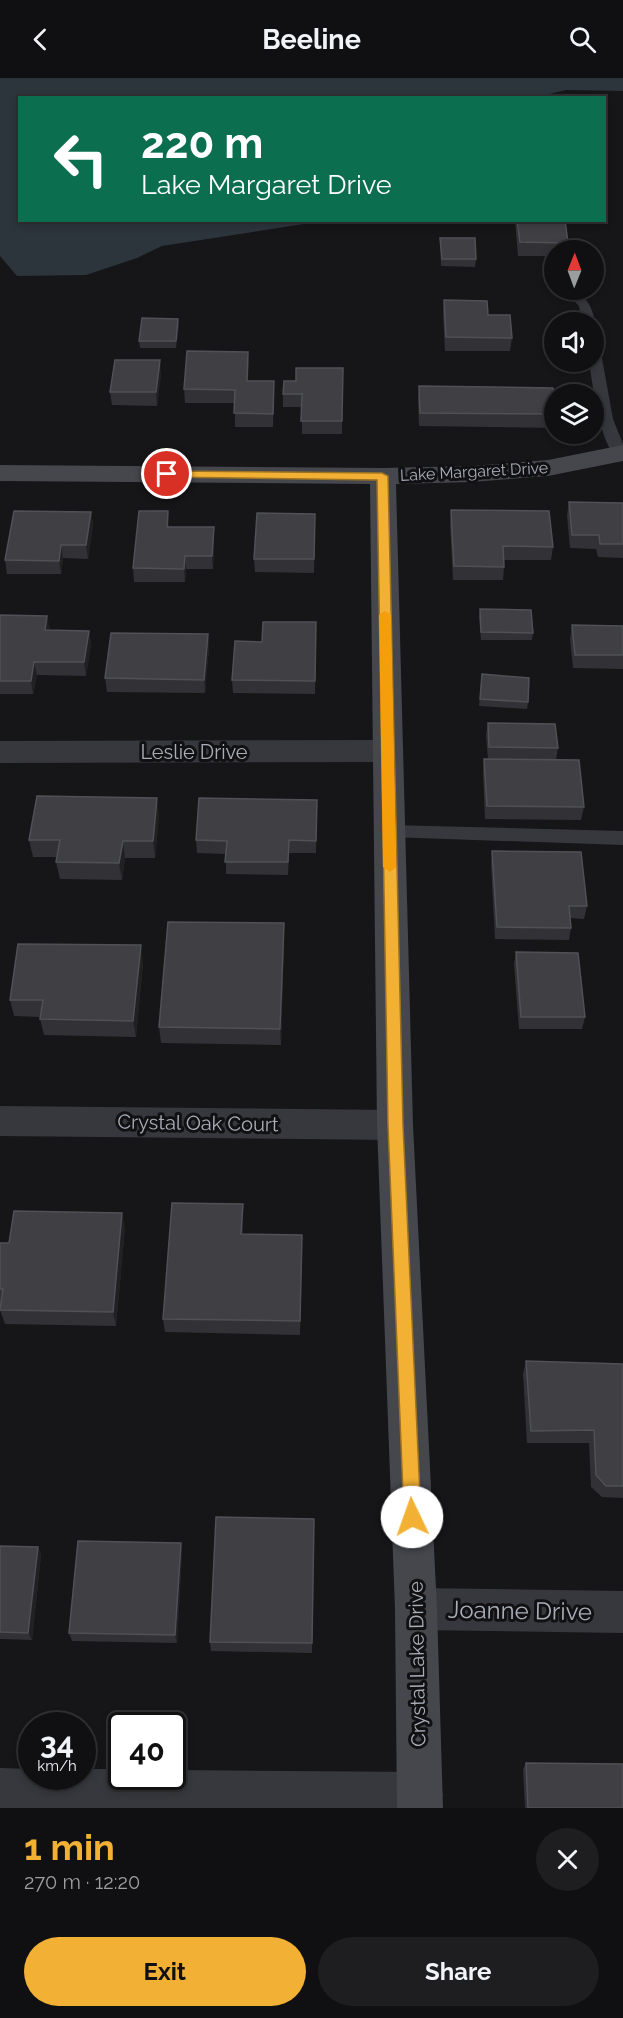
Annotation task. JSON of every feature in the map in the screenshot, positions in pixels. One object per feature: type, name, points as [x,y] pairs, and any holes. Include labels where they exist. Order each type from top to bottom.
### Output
[{"type":"street","name":"Lake Margaret Drive","points":[[0,473],[382,476],[471,474],[548,468],[621,454]]},
{"type":"street","name":"Crystal Lake Drive","points":[[382,476],[395,1125],[417,1610],[420,1802]]},
{"type":"street","name":"Leslie Drive","points":[[0,752],[387,751]]},
{"type":"street","name":"Crystal Oak Court","points":[[0,1121],[395,1125]]},
{"type":"street","name":"Joanne Drive","points":[[417,1610],[623,1612]]},
{"type":"street","points":[[0,1791],[420,1802]]},
{"type":"lane","points":[[597,372],[606,419],[621,454]]},
{"type":"lane","points":[[389,831],[623,838]]},
{"type":"shaded area","points":[[0,78],[623,78],[623,91],[566,90],[541,96],[18,96],[18,222],[317,222],[162,246],[137,258],[86,275],[17,276],[0,256]]},
{"type":"building","points":[[517,222],[565,222],[568,240],[544,240],[544,242],[520,242]]},
{"type":"building","points":[[440,238],[475,238],[476,259],[442,259]]},
{"type":"building","points":[[444,300],[487,301],[488,315],[510,315],[512,338],[446,337]]},
{"type":"building","points":[[142,318],[178,319],[176,341],[139,341]]},
{"type":"building","points":[[187,351],[248,352],[247,381],[274,381],[273,414],[234,413],[235,390],[184,389]]},
{"type":"building","points":[[115,360],[160,360],[156,392],[110,392]]},
{"type":"building","points":[[296,368],[343,368],[342,421],[301,421],[302,394],[283,394],[284,381],[296,381]]},
{"type":"building","points":[[419,386],[544,388],[544,414],[420,413]]},
{"type":"building","points":[[569,502],[623,503],[623,544],[600,544],[599,535],[572,535]]},
{"type":"building","points":[[451,510],[549,511],[553,547],[503,546],[504,567],[454,566]]},
{"type":"building","points":[[14,511],[91,512],[86,545],[61,545],[59,561],[5,560]]},
{"type":"building","points":[[139,511],[168,511],[167,527],[214,527],[212,556],[185,556],[184,569],[133,568]]},
{"type":"building","points":[[257,513],[315,514],[314,559],[254,559]]},
{"type":"building","points":[[480,609],[531,610],[533,633],[481,632]]},
{"type":"building","points":[[0,615],[47,616],[45,630],[89,631],[84,662],[34,662],[31,681],[0,681]]},
{"type":"building","points":[[263,622],[316,622],[315,681],[232,680],[235,641],[262,642]]},
{"type":"building","points":[[572,625],[623,626],[623,655],[575,655]]},
{"type":"building","points":[[111,633],[208,634],[204,680],[105,678]]},
{"type":"building","points":[[482,674],[529,678],[528,702],[480,699]]},
{"type":"building","points":[[488,723],[555,724],[558,748],[489,747]]},
{"type":"building","points":[[484,759],[579,760],[584,807],[487,806]]},
{"type":"building","points":[[37,796],[157,798],[153,841],[123,841],[119,863],[56,862],[60,840],[29,840]]},
{"type":"building","points":[[199,798],[317,800],[316,841],[289,840],[288,862],[225,862],[227,841],[196,840]]},
{"type":"building","points":[[492,851],[581,852],[587,906],[569,906],[571,928],[497,927]]},
{"type":"building","points":[[168,922],[284,923],[280,1029],[159,1027]]},
{"type":"building","points":[[18,944],[141,945],[133,1021],[40,1019],[43,1000],[10,1000]]},
{"type":"building","points":[[516,952],[578,953],[585,1017],[521,1017]]},
{"type":"building","points":[[172,1203],[243,1204],[241,1234],[302,1235],[300,1321],[163,1319]]},
{"type":"building","points":[[14,1211],[122,1213],[113,1312],[0,1310],[3,1289],[0,1289],[0,1243],[9,1243]]},
{"type":"building","points":[[526,1361],[623,1364],[623,1486],[606,1486],[596,1475],[594,1430],[531,1431]]},
{"type":"building","points":[[216,1517],[314,1519],[312,1643],[210,1642]]},
{"type":"building","points":[[78,1541],[181,1543],[175,1635],[69,1633]]},
{"type":"building","points":[[0,1546],[38,1547],[28,1633],[0,1632]]},
{"type":"building","points":[[526,1763],[623,1764],[623,1808],[528,1808]]},
{"type":"slow traffic","points":[[385,615],[390,867]]},
{"type":"route","points":[[167,474],[382,476],[395,1125],[412,1517]]}]
